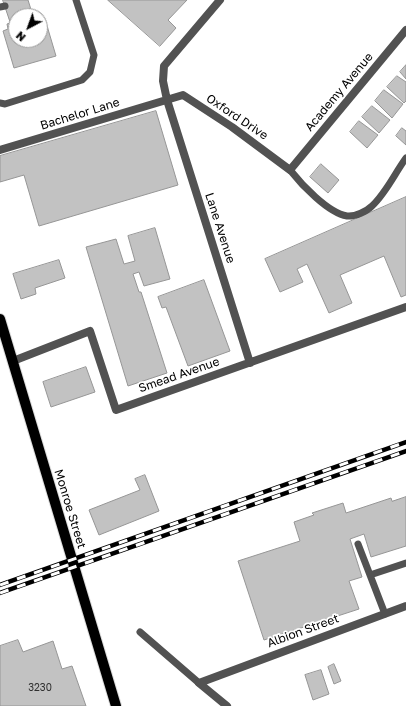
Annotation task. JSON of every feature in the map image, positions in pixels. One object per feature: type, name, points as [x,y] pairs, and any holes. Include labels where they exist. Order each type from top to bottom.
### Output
[{"type":"main road","name":"Monroe Street","points":[[0,319],[116,706]]},
{"type":"street","name":"Lane Avenue","points":[[220,0],[164,66],[163,81],[166,100],[250,363]]},
{"type":"street","name":"Academy Avenue","points":[[290,170],[406,30]]},
{"type":"street","name":"Oxford Drive","points":[[166,100],[183,95],[232,127],[290,170]]},
{"type":"street","name":"Bachelor Lane","points":[[0,150],[166,100]]},
{"type":"street","name":"Smead Avenue","points":[[13,361],[90,331],[116,410],[406,307]]},
{"type":"street","name":"Albion Street","points":[[198,683],[406,606]]},
{"type":"street","points":[[198,683],[227,706]]},
{"type":"lane","points":[[0,102],[5,104],[82,80],[90,72],[94,55],[76,0]]},
{"type":"lane","points":[[290,170],[299,181],[320,200],[337,212],[348,216],[357,215],[372,207],[406,158]]},
{"type":"lane","points":[[358,544],[385,614]]},
{"type":"lane","points":[[370,575],[406,563]]},
{"type":"lane","points":[[140,632],[198,683]]},
{"type":"building","points":[[3,0],[28,0],[30,8],[8,8],[8,16]]},
{"type":"building","points":[[108,0],[187,0],[168,20],[176,28],[160,46]]},
{"type":"building","points":[[8,29],[8,48],[3,31]]},
{"type":"building","points":[[48,29],[56,56],[14,68],[8,48],[48,48]]},
{"type":"building","points":[[406,65],[406,79],[400,72]]},
{"type":"building","points":[[397,76],[406,82],[406,101],[404,103],[387,87]]},
{"type":"building","points":[[384,90],[403,104],[392,118],[375,101]]},
{"type":"building","points":[[372,106],[390,120],[379,133],[362,117]]},
{"type":"building","points":[[156,111],[178,185],[39,226],[24,175],[0,182],[0,156]]},
{"type":"building","points":[[359,121],[378,135],[367,148],[350,132]]},
{"type":"building","points":[[402,128],[406,131],[406,145],[396,136]]},
{"type":"building","points":[[321,164],[339,180],[328,193],[310,177]]},
{"type":"building","points":[[406,197],[406,295],[401,297],[384,256],[340,275],[352,303],[329,313],[307,264],[297,269],[303,282],[280,292],[265,259]]},
{"type":"building","points":[[155,228],[170,279],[144,286],[139,272],[133,274],[139,292],[141,292],[167,373],[128,386],[86,247],[116,239],[124,264],[135,261],[128,236]]},
{"type":"building","points":[[59,260],[65,278],[35,288],[36,294],[21,299],[13,274]]},
{"type":"building","points":[[204,280],[230,351],[188,366],[166,307],[162,308],[158,297]]},
{"type":"building","points":[[86,367],[95,392],[51,407],[43,382]]},
{"type":"building","points":[[145,475],[159,511],[99,535],[89,510],[140,490],[135,479]]},
{"type":"building","points":[[406,497],[406,546],[371,557],[364,534],[350,539],[362,577],[349,581],[359,609],[264,640],[238,561],[300,541],[294,522],[314,515],[312,513],[343,503],[346,513],[391,498],[392,501]]},
{"type":"building","points":[[18,640],[23,652],[53,641],[62,669],[72,666],[86,706],[0,706],[0,646]]},
{"type":"building","points":[[334,664],[341,681],[334,684],[328,667]]},
{"type":"building","points":[[321,670],[329,694],[313,700],[305,675]]},
{"type":"railway","points":[[0,585],[406,442]]},
{"type":"railway","points":[[0,593],[406,451]]}]
